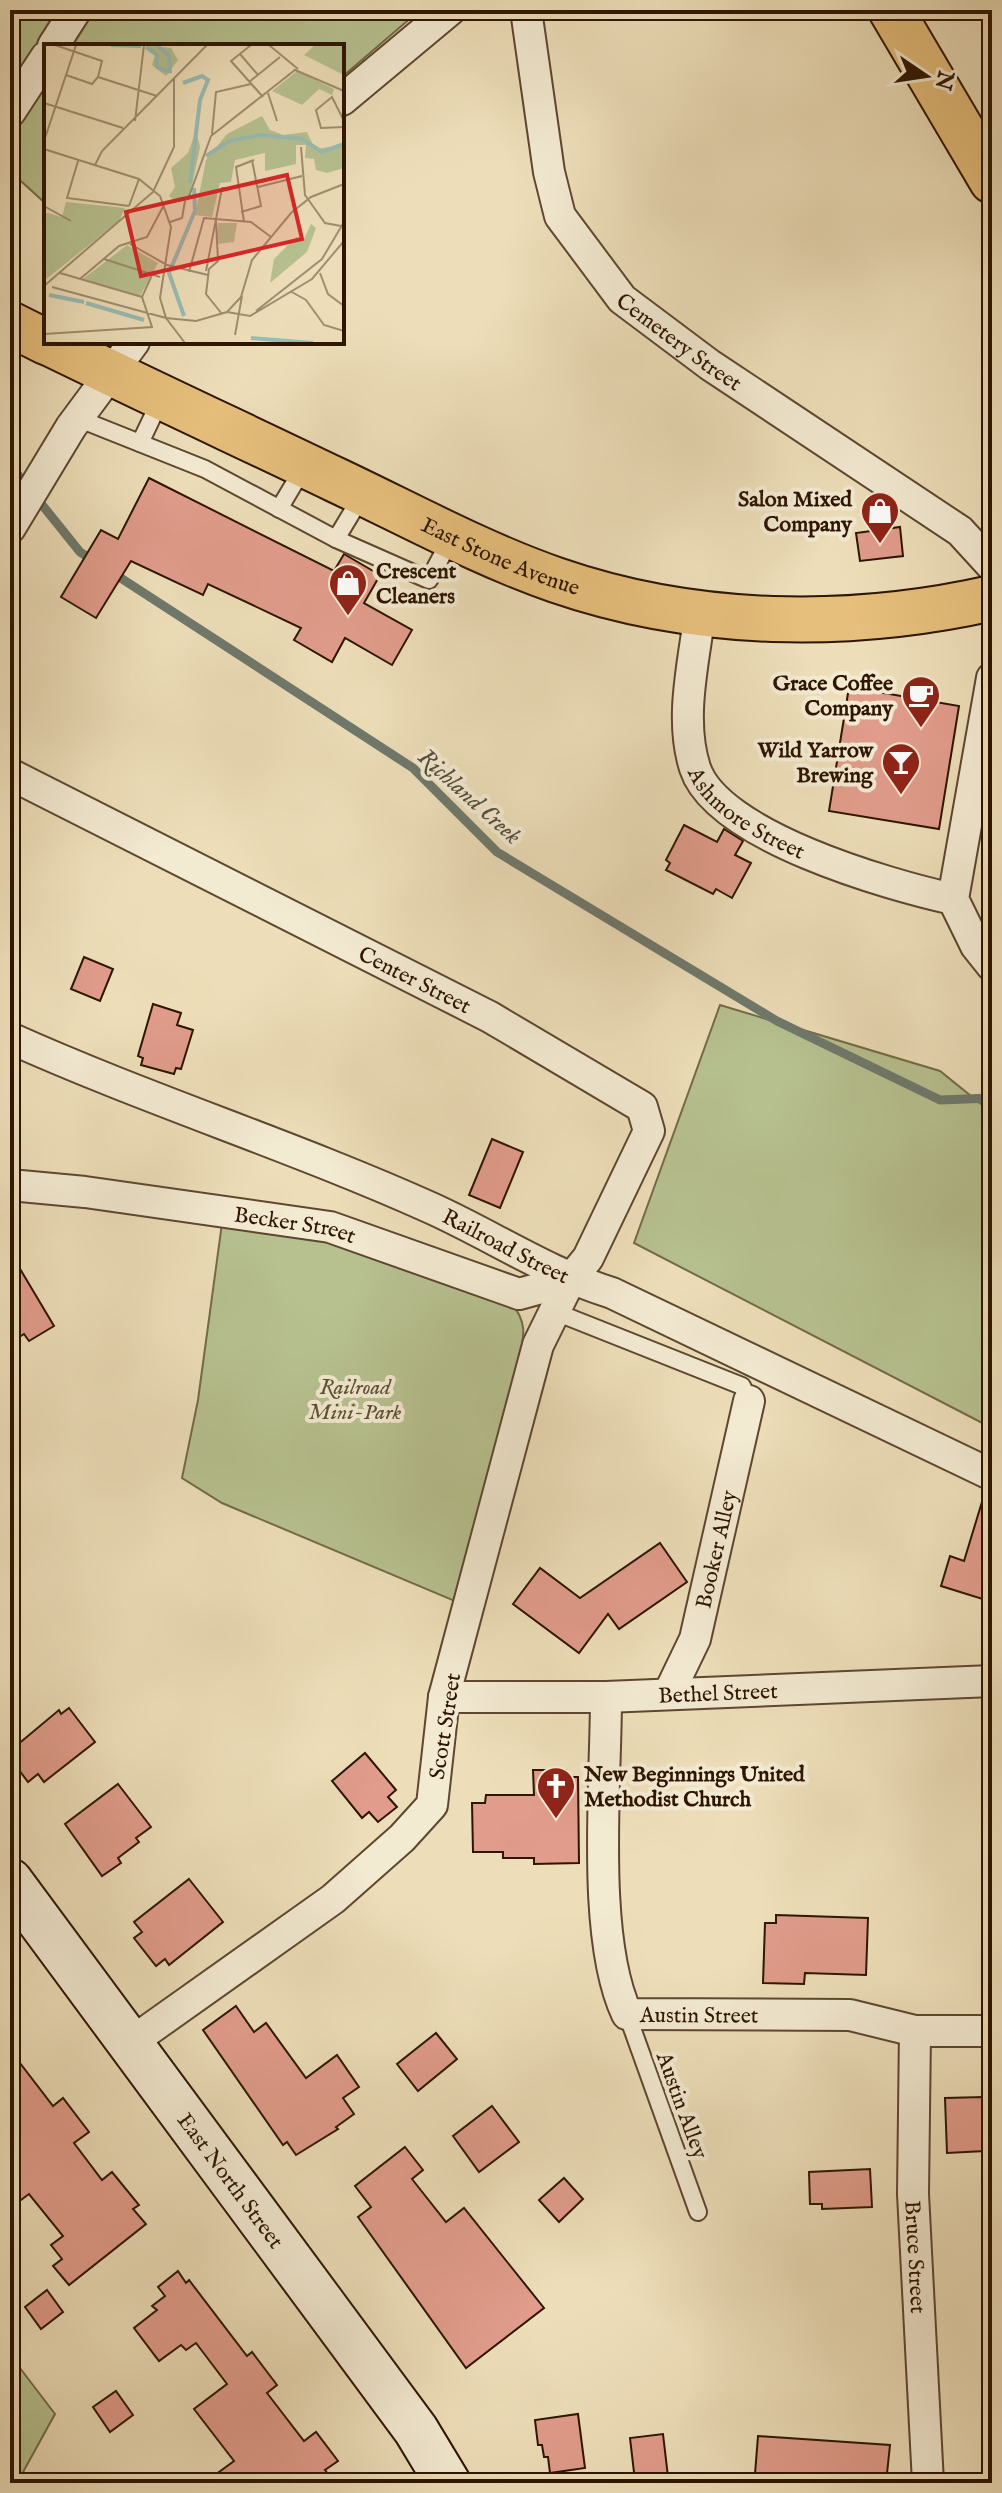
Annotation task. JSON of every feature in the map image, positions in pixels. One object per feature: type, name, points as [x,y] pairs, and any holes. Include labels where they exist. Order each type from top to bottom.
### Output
[{"type":"main road","points":[[891,10],[992,181]]},
{"type":"main road","name":"East Stone Avenue","points":[[10,324],[44,341]]},
{"type":"main road","name":"East Stone Avenue","points":[[56,344],[121,357],[162,398],[557,581],[623,600],[700,612],[814,620],[871,618],[938,610],[992,598]]},
{"type":"main road","name":"East North Street","points":[[10,1881],[416,2430],[448,2483]]},
{"type":"street","points":[[54,44],[76,10]]},
{"type":"street","points":[[344,98],[450,10]]},
{"type":"street","name":"Cemetery Street","points":[[526,10],[549,172],[560,216],[622,299],[710,365],[960,531],[992,566]]},
{"type":"street","points":[[10,112],[44,60]]},
{"type":"street","points":[[14,521],[77,418],[121,357]]},
{"type":"street","name":"Ashmore Street","points":[[700,612],[688,706],[695,769],[715,801],[732,815],[847,869],[953,899]]},
{"type":"street","points":[[992,678],[953,899],[976,946],[992,966]]},
{"type":"street","name":"Center Street","points":[[10,774],[490,1017],[642,1107],[649,1131],[588,1258],[570,1280]]},
{"type":"street","name":"Railroad Street","points":[[10,1038],[433,1209],[570,1280],[612,1293],[992,1475]]},
{"type":"street","name":"Becker Street","points":[[10,1185],[85,1192],[330,1227],[519,1294],[570,1280]]},
{"type":"street","name":"Scott Street","points":[[130,2043],[333,1899],[402,1838],[432,1805],[444,1697],[538,1345],[570,1280]]},
{"type":"street","name":"Booker Alley","points":[[669,1693],[695,1639],[749,1401]]},
{"type":"street","name":"Bethel Street","points":[[444,1697],[606,1697],[991,1676]]},
{"type":"street","name":"Austin Street","points":[[606,1697],[605,1885],[609,1964],[627,2014],[850,2015],[915,2031],[992,2031]]},
{"type":"street","name":"Bruce Street","points":[[915,2031],[913,2194],[928,2483]]},
{"type":"lane","points":[[140,443],[162,398]]},
{"type":"lane","points":[[77,418],[205,469],[336,539],[429,580],[453,535]]},
{"type":"lane","points":[[279,509],[305,465]]},
{"type":"lane","points":[[336,539],[363,493]]},
{"type":"lane","points":[[553,1311],[742,1386],[749,1401]]},
{"type":"lane","name":"Austin Alley","points":[[627,2014],[698,2212]]},
{"type":"green space","points":[[10,10],[420,10],[344,75],[344,44],[44,44],[44,202],[10,171]]},
{"type":"green space","points":[[720,1005],[940,1071],[992,1113],[992,1428],[634,1243]]},
{"type":"green space","name":"Railroad Mini-Park","points":[[223,1216],[366,1245],[511,1303],[516,1310],[523,1330],[521,1352],[457,1602],[222,1503],[182,1478],[198,1400]]},
{"type":"green space","points":[[10,2355],[55,2414],[17,2483],[10,2483]]},
{"type":"building","points":[[149,478],[334,571],[344,554],[380,575],[364,603],[412,630],[392,665],[345,638],[332,662],[294,640],[301,628],[208,584],[203,595],[131,561],[96,618],[61,597],[101,530],[118,539]]},
{"type":"building","name":"Salon Mixed Company","points":[[900,527],[903,556],[860,561],[856,533]]},
{"type":"building","points":[[849,687],[959,706],[939,829],[829,811]]},
{"type":"building","points":[[684,825],[717,842],[724,829],[743,841],[735,855],[751,863],[732,898],[716,889],[713,894],[666,870],[670,863],[666,860]]},
{"type":"building","points":[[84,957],[113,969],[100,1001],[71,989]]},
{"type":"building","points":[[153,1004],[181,1013],[177,1025],[193,1030],[181,1069],[176,1068],[174,1074],[141,1065],[143,1058],[138,1056]]},
{"type":"building","points":[[492,1139],[523,1152],[500,1208],[469,1195]]},
{"type":"building","points":[[10,1252],[54,1326],[29,1341],[24,1334],[10,1343]]},
{"type":"building","points":[[985,1492],[992,1493],[992,1602],[941,1586],[950,1556],[964,1561]]},
{"type":"building","points":[[660,1543],[687,1582],[619,1629],[608,1614],[579,1653],[513,1604],[540,1568],[580,1598]]},
{"type":"building","points":[[69,1708],[95,1742],[44,1782],[38,1774],[28,1782],[10,1758],[10,1751],[59,1710],[61,1714]]},
{"type":"building","points":[[365,1753],[396,1790],[388,1797],[397,1807],[378,1822],[369,1812],[362,1818],[332,1781]]},
{"type":"building","points":[[533,1770],[566,1770],[566,1777],[578,1777],[579,1863],[534,1864],[534,1858],[503,1858],[503,1852],[473,1852],[472,1803],[485,1803],[486,1795],[534,1795]]},
{"type":"building","points":[[118,1784],[151,1827],[136,1838],[139,1842],[118,1858],[121,1863],[102,1876],[65,1824]]},
{"type":"building","points":[[189,1879],[223,1922],[169,1965],[165,1959],[156,1966],[134,1938],[142,1932],[134,1922]]},
{"type":"building","points":[[776,1915],[868,1918],[866,1975],[805,1973],[804,1984],[763,1983],[765,1923],[776,1923]]},
{"type":"building","points":[[236,2006],[254,2032],[266,2023],[306,2078],[337,2055],[359,2087],[343,2098],[354,2114],[336,2127],[338,2129],[296,2155],[287,2142],[283,2145],[203,2030]]},
{"type":"building","points":[[436,2033],[457,2059],[418,2091],[397,2064]]},
{"type":"building","points":[[10,2050],[53,2106],[63,2098],[89,2132],[74,2143],[102,2180],[112,2172],[139,2205],[133,2209],[146,2224],[69,2285],[53,2266],[62,2259],[51,2245],[63,2236],[29,2194],[10,2208]]},
{"type":"building","points":[[983,2097],[985,2151],[947,2153],[945,2098]]},
{"type":"building","points":[[492,2106],[519,2142],[479,2172],[453,2136]]},
{"type":"building","points":[[405,2147],[423,2170],[412,2179],[446,2222],[464,2208],[544,2308],[466,2368],[358,2217],[371,2207],[355,2186]]},
{"type":"building","points":[[870,2169],[872,2207],[822,2209],[822,2204],[810,2204],[809,2172]]},
{"type":"building","points":[[564,2178],[583,2199],[559,2222],[539,2200]]},
{"type":"building","points":[[178,2271],[186,2283],[189,2280],[247,2356],[252,2352],[277,2385],[267,2393],[304,2441],[316,2432],[338,2461],[325,2470],[335,2483],[204,2483],[234,2461],[194,2409],[227,2384],[196,2343],[186,2350],[181,2345],[159,2361],[134,2328],[157,2310],[152,2306],[165,2296],[158,2287]]},
{"type":"building","points":[[47,2290],[63,2312],[41,2329],[25,2307]]},
{"type":"building","points":[[116,2391],[133,2415],[110,2432],[93,2407]]},
{"type":"building","points":[[578,2414],[585,2468],[550,2473],[548,2457],[544,2457],[542,2445],[538,2445],[535,2420]]},
{"type":"building","points":[[663,2434],[668,2477],[635,2481],[630,2438]]},
{"type":"building","points":[[758,2436],[890,2445],[886,2483],[769,2480],[769,2475],[755,2474]]},
{"type":"waterway","name":"Richland Creek","points":[[10,465],[80,552],[94,561]]},
{"type":"waterway","name":"Richland Creek","points":[[113,573],[413,768],[497,852],[777,1021],[940,1100],[992,1098]]},
{"type":"place","name":"Salon Mixed Company","points":[[880,545]]},
{"type":"place","name":"Crescent Cleaners","points":[[348,617]]},
{"type":"place","name":"Grace Coffee Company","points":[[921,729]]},
{"type":"place","name":"Wild Yarrow Brewing","points":[[901,796]]},
{"type":"place","name":"New Beginnings United Methodist Church","points":[[556,1820]]}]
